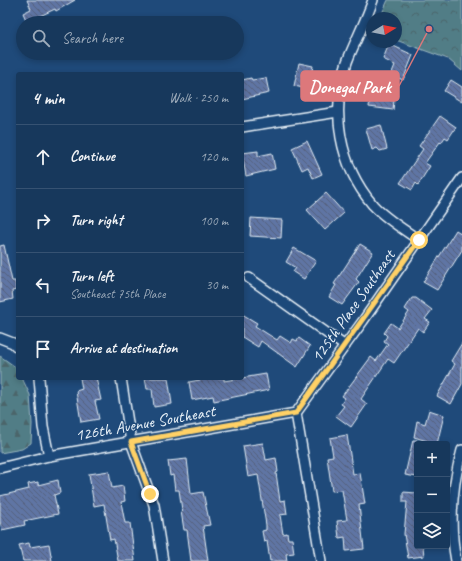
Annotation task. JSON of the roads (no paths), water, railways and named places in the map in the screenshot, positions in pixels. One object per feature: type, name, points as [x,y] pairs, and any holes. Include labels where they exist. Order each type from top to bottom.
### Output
[{"type":"street","points":[[373,0],[347,63],[338,112],[340,136],[348,163],[359,186],[374,205],[388,219],[419,240]]},
{"type":"street","points":[[244,127],[338,112]]},
{"type":"street","name":"125th Place Southeast","points":[[296,413],[345,346],[462,178]]},
{"type":"street","points":[[249,278],[345,346]]},
{"type":"street","points":[[0,338],[13,343],[16,346]]},
{"type":"street","points":[[39,380],[43,427],[49,456]]},
{"type":"street","points":[[121,380],[131,442],[154,506],[163,561]]},
{"type":"street","points":[[296,413],[321,561]]},
{"type":"street","name":"126th Avenue Southeast","points":[[0,468],[49,456],[296,413]]},
{"type":"street","points":[[456,561],[452,530],[452,504],[462,450]]},
{"type":"street","points":[[452,504],[462,504]]},
{"type":"place","name":"Donegal Park","points":[[429,29]]}]
